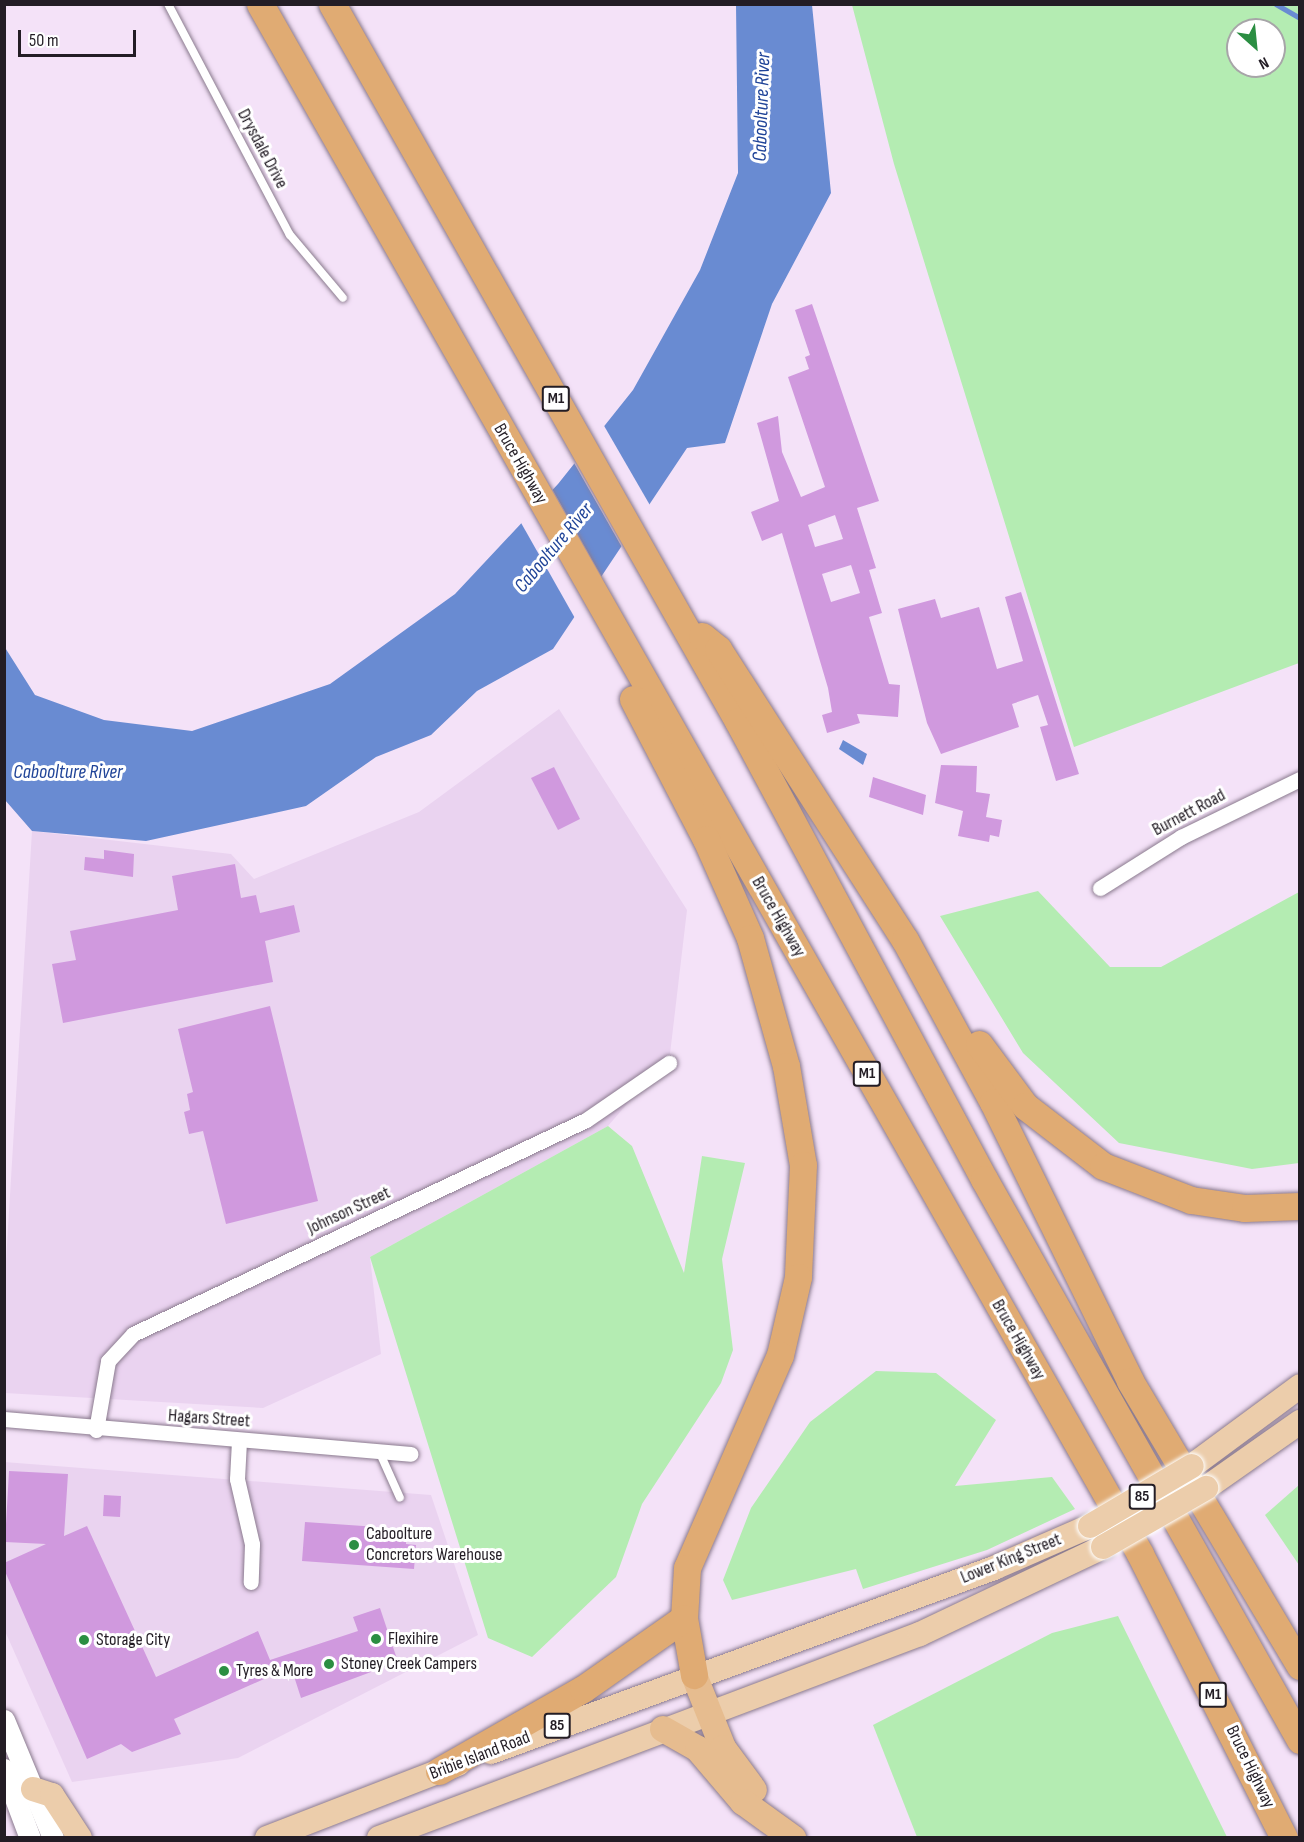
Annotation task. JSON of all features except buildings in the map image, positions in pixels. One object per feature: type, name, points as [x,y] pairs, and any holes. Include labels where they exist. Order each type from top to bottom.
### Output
[{"type":"highway","name":"Bruce Highway","points":[[260,4],[1140,1554],[1284,1838]]},
{"type":"highway","name":"M1","points":[[333,4],[684,623],[984,1179],[1299,1740]]},
{"type":"highway","points":[[684,623],[718,649],[857,860],[938,997],[1130,1381],[1299,1666]]},
{"type":"highway","points":[[629,657],[630,692],[706,839],[750,938],[786,1066],[803,1165],[800,1250],[787,1329],[760,1411],[692,1548],[684,1618],[694,1675],[708,1711],[723,1748],[756,1792],[760,1812]]},
{"type":"highway","points":[[938,997],[961,1016],[1025,1106],[1083,1155],[1180,1198],[1245,1208],[1299,1206]]},
{"type":"highway","points":[[439,1771],[583,1689],[684,1618]]},
{"type":"highway","points":[[663,1729],[698,1749],[743,1802],[760,1812],[793,1838]]},
{"type":"main road","name":"Lower King Street","points":[[694,1675],[994,1568],[1090,1526],[1192,1466],[1299,1386]]},
{"type":"main road","name":"Lower King Street","points":[[708,1711],[920,1634],[1103,1547],[1206,1488],[1299,1422]]},
{"type":"main road","name":"Bribie Island Road","points":[[267,1838],[694,1675]]},
{"type":"main road","name":"85","points":[[380,1838],[708,1711]]},
{"type":"main road","points":[[4,1720],[53,1838]]},
{"type":"main road","points":[[4,1769],[30,1838]]},
{"type":"main road","points":[[33,1789],[52,1795],[80,1838]]},
{"type":"street","name":"Burnett Road","points":[[1100,888],[1181,837],[1299,779]]},
{"type":"street","name":"Johnson Street","points":[[96,1430],[108,1361],[133,1335],[586,1120],[669,1063]]},
{"type":"street","name":"Hagars Street","points":[[4,1419],[96,1430],[410,1454]]},
{"type":"street","points":[[239,1441],[237,1479],[250,1532],[251,1581]]},
{"type":"lane","name":"Drysdale Drive","points":[[168,4],[296,244],[343,298]]},
{"type":"lane","points":[[379,1451],[400,1498]]},
{"type":"shaded area","points":[[559,709],[687,910],[670,1054],[608,1126],[370,1257],[381,1354],[263,1408],[5,1393],[5,1278],[32,831],[231,854],[254,879],[419,812]]},
{"type":"shaded area","points":[[4,1462],[431,1495],[478,1635],[238,1758],[72,1782],[5,1631]]},
{"type":"green space","points":[[852,5],[1299,5],[1299,663],[1074,747],[894,164]]},
{"type":"green space","points":[[1038,891],[1110,967],[1161,967],[1299,892],[1299,1163],[1252,1169],[1119,1143],[1023,1053],[940,916]]},
{"type":"green space","points":[[608,1126],[632,1146],[684,1273],[702,1156],[745,1163],[722,1259],[733,1350],[721,1383],[642,1504],[616,1577],[532,1657],[488,1638],[370,1257]]},
{"type":"green space","points":[[876,1371],[936,1373],[996,1420],[955,1486],[1052,1477],[1075,1509],[987,1550],[863,1589],[856,1569],[732,1600],[723,1580],[751,1508],[810,1422]]},
{"type":"green space","points":[[1299,1485],[1299,1565],[1265,1515]]},
{"type":"green space","points":[[1118,1616],[1227,1837],[917,1837],[873,1725],[1052,1633]]},
{"type":"water","name":"Caboolture River","points":[[736,5],[812,5],[831,193],[772,304],[725,443],[687,448],[553,649],[477,691],[431,735],[376,757],[306,806],[146,841],[32,831],[5,800],[4,646],[35,695],[104,720],[192,731],[330,684],[455,594],[558,484],[633,390],[700,270],[738,173]]},
{"type":"water","points":[[843,740],[867,754],[863,765],[839,749]]},
{"type":"pier","points":[[603,424],[651,507],[623,549],[573,461]]},
{"type":"pier","points":[[551,487],[603,579],[576,620],[520,521]]},
{"type":"waterway","points":[[1276,4],[1300,18]]},
{"type":"place","name":"Caboolture Concretors Warehouse","points":[[354,1545]]},
{"type":"place","name":"Flexihire","points":[[376,1639]]},
{"type":"place","name":"Storage City","points":[[84,1640]]},
{"type":"place","name":"Stoney Creek Campers","points":[[329,1664]]},
{"type":"place","name":"Tyres & More","points":[[224,1671]]}]
